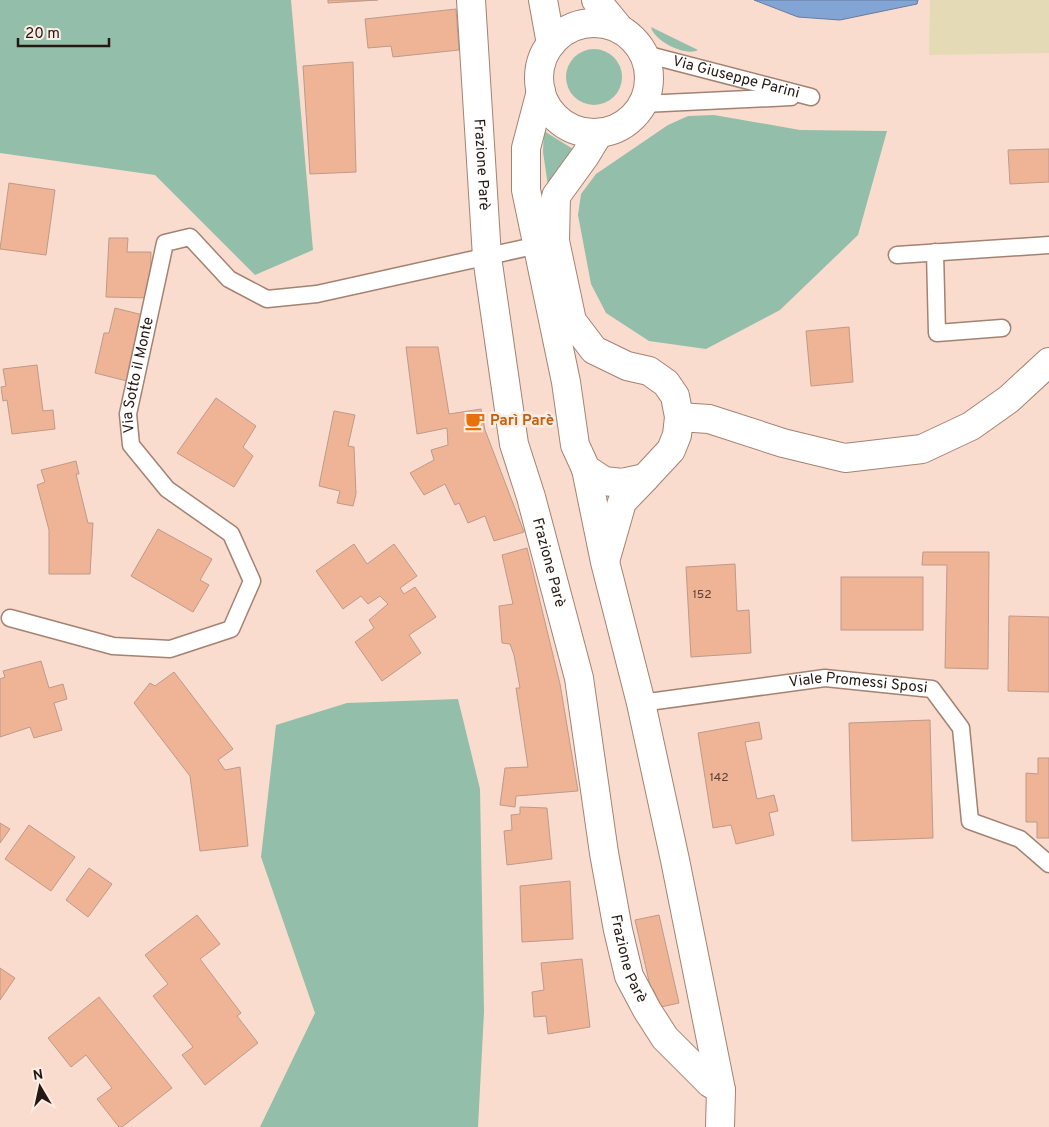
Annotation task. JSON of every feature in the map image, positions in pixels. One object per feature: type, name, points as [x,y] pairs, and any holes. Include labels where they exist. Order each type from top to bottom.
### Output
[{"type":"main road","name":"Frazione Parè","points":[[471,0],[487,257],[514,444],[531,497],[579,678],[608,880],[630,976],[647,1010],[665,1038],[710,1083],[721,1090]]},
{"type":"main road","points":[[543,0],[551,44]]},
{"type":"main road","points":[[596,0],[618,28],[634,39],[644,54],[649,70],[649,87],[644,104],[632,118],[617,128],[599,133],[584,132],[569,126],[556,118],[547,105],[541,91],[539,74],[542,58],[551,44],[564,31],[582,24],[601,23],[618,28]]},
{"type":"main road","points":[[541,91],[526,148],[526,190],[566,382],[575,445],[586,469],[605,562],[641,703],[676,860],[721,1090],[723,1125]]},
{"type":"main road","points":[[599,133],[586,156],[556,196],[555,241],[572,321],[594,350],[627,366],[649,371],[666,383],[675,396],[679,417],[677,434],[671,450],[622,502],[605,562]]},
{"type":"main road","points":[[679,417],[709,419],[782,444],[845,458],[922,449],[971,426],[1009,399],[1049,362]]},
{"type":"main road","points":[[586,469],[604,481],[622,483],[645,478]]},
{"type":"lane","name":"Via Giuseppe Parini","points":[[644,54],[811,97],[644,104]]},
{"type":"lane","name":"Via Sotto il Monte","points":[[10,618],[113,646],[170,649],[231,629],[252,581],[231,534],[167,489],[131,445],[128,414],[165,243],[190,237],[229,280],[267,298],[316,294],[538,245]]},
{"type":"lane","points":[[897,255],[1049,245]]},
{"type":"lane","points":[[935,252],[937,333],[1002,328]]},
{"type":"lane","name":"Viale Promessi Sposi","points":[[641,703],[825,678],[932,689],[961,728],[970,821],[1020,840],[1049,864]]},
{"type":"green space","points":[[0,0],[291,0],[313,250],[255,275],[155,175],[0,153]]},
{"type":"green space","points":[[651,27],[698,50],[693,52],[686,51],[671,46],[658,37]]},
{"type":"green space","points":[[588,49],[600,49],[610,53],[618,61],[622,77],[618,93],[610,101],[600,105],[588,105],[578,101],[570,93],[566,83],[566,71],[570,61],[578,53]]},
{"type":"green space","points":[[714,115],[800,130],[887,131],[858,235],[780,310],[706,349],[649,341],[606,313],[591,284],[578,215],[581,194],[596,174],[668,125],[688,116]]},
{"type":"green space","points":[[544,131],[573,149],[548,186],[543,152]]},
{"type":"green space","points":[[458,699],[480,789],[484,1012],[478,1127],[260,1127],[315,1013],[261,857],[276,725],[347,703]]},
{"type":"sand","points":[[930,0],[1049,0],[1049,53],[929,55]]},
{"type":"water","points":[[754,0],[918,0],[917,4],[840,20],[798,17]]},
{"type":"building","points":[[328,0],[378,0],[328,3]]},
{"type":"building","points":[[456,9],[459,50],[393,57],[391,46],[368,48],[365,19]]},
{"type":"building","points":[[353,62],[356,172],[310,174],[303,66]]},
{"type":"building","points":[[1049,149],[1049,182],[1010,184],[1008,150]]},
{"type":"building","points":[[9,183],[55,190],[46,255],[0,249]]},
{"type":"building","points":[[109,238],[128,238],[127,252],[151,252],[150,298],[106,297]]},
{"type":"building","points":[[115,308],[147,316],[131,382],[95,373],[104,333],[109,333]]},
{"type":"building","points":[[849,327],[853,382],[811,386],[806,331]]},
{"type":"building","points":[[406,347],[438,347],[449,414],[481,409],[485,430],[524,532],[494,541],[485,516],[468,523],[459,503],[455,505],[445,484],[424,495],[410,473],[434,460],[431,450],[448,445],[447,428],[417,434]]},
{"type":"building","points":[[37,365],[43,411],[53,410],[55,429],[12,434],[7,400],[3,401],[1,387],[6,386],[3,369]]},
{"type":"building","points":[[216,398],[256,426],[243,447],[253,456],[234,487],[177,453]]},
{"type":"building","points":[[334,411],[355,415],[348,446],[354,447],[356,494],[353,506],[337,503],[340,491],[319,486]]},
{"type":"building","points":[[76,461],[79,474],[76,474],[88,523],[93,523],[90,574],[49,574],[49,530],[37,485],[45,482],[41,470]]},
{"type":"building","points":[[158,529],[212,559],[200,580],[209,585],[193,612],[131,576]]},
{"type":"building","points":[[354,544],[367,564],[394,544],[417,576],[400,588],[404,594],[415,587],[436,617],[409,635],[421,653],[382,681],[355,642],[374,628],[369,620],[388,604],[380,596],[368,604],[361,596],[343,609],[316,571]]},
{"type":"building","points":[[527,548],[560,684],[578,791],[516,796],[515,807],[500,805],[505,768],[528,767],[516,688],[520,688],[510,644],[502,643],[499,606],[513,604],[502,555]]},
{"type":"building","points":[[923,552],[989,552],[988,669],[945,668],[947,565],[922,565]]},
{"type":"building","points":[[735,564],[737,611],[749,610],[751,653],[691,657],[686,567]]},
{"type":"building","points":[[841,577],[923,577],[923,630],[841,630]]},
{"type":"building","points":[[1009,616],[1049,617],[1049,692],[1008,691]]},
{"type":"building","points":[[41,661],[49,688],[63,684],[67,699],[54,703],[62,730],[34,738],[30,727],[0,737],[0,679],[5,677],[3,671]]},
{"type":"building","points":[[174,672],[233,749],[218,760],[225,770],[240,767],[248,846],[200,851],[190,776],[134,703],[150,683],[155,686]]},
{"type":"building","points":[[930,720],[933,838],[852,841],[849,723]]},
{"type":"building","points":[[759,722],[762,739],[745,742],[757,799],[774,795],[778,811],[769,813],[774,835],[736,844],[731,825],[713,828],[698,733]]},
{"type":"building","points":[[1038,758],[1049,758],[1049,838],[1037,838],[1037,822],[1026,822],[1026,773],[1038,774]]},
{"type":"building","points":[[520,807],[547,808],[552,859],[507,865],[504,831],[512,830],[511,815],[520,814]]},
{"type":"building","points":[[0,823],[10,829],[0,843]]},
{"type":"building","points":[[29,825],[75,857],[51,891],[5,859]]},
{"type":"building","points":[[89,868],[112,884],[88,917],[66,900]]},
{"type":"building","points":[[570,881],[573,939],[522,942],[520,886]]},
{"type":"building","points":[[197,915],[220,944],[200,959],[241,1013],[237,1016],[258,1043],[205,1085],[182,1055],[193,1047],[153,996],[168,984],[145,955]]},
{"type":"building","points":[[659,915],[679,1003],[661,1007],[653,989],[651,990],[635,920]]},
{"type":"building","points":[[582,959],[590,1027],[548,1034],[546,1016],[534,1017],[532,992],[544,990],[541,963]]},
{"type":"building","points":[[0,968],[15,978],[0,1000]]},
{"type":"building","points":[[99,997],[172,1088],[122,1127],[119,1127],[97,1099],[112,1088],[86,1055],[71,1067],[48,1038]]},
{"type":"place","name":"Parì Parè","points":[[475,421]]}]
